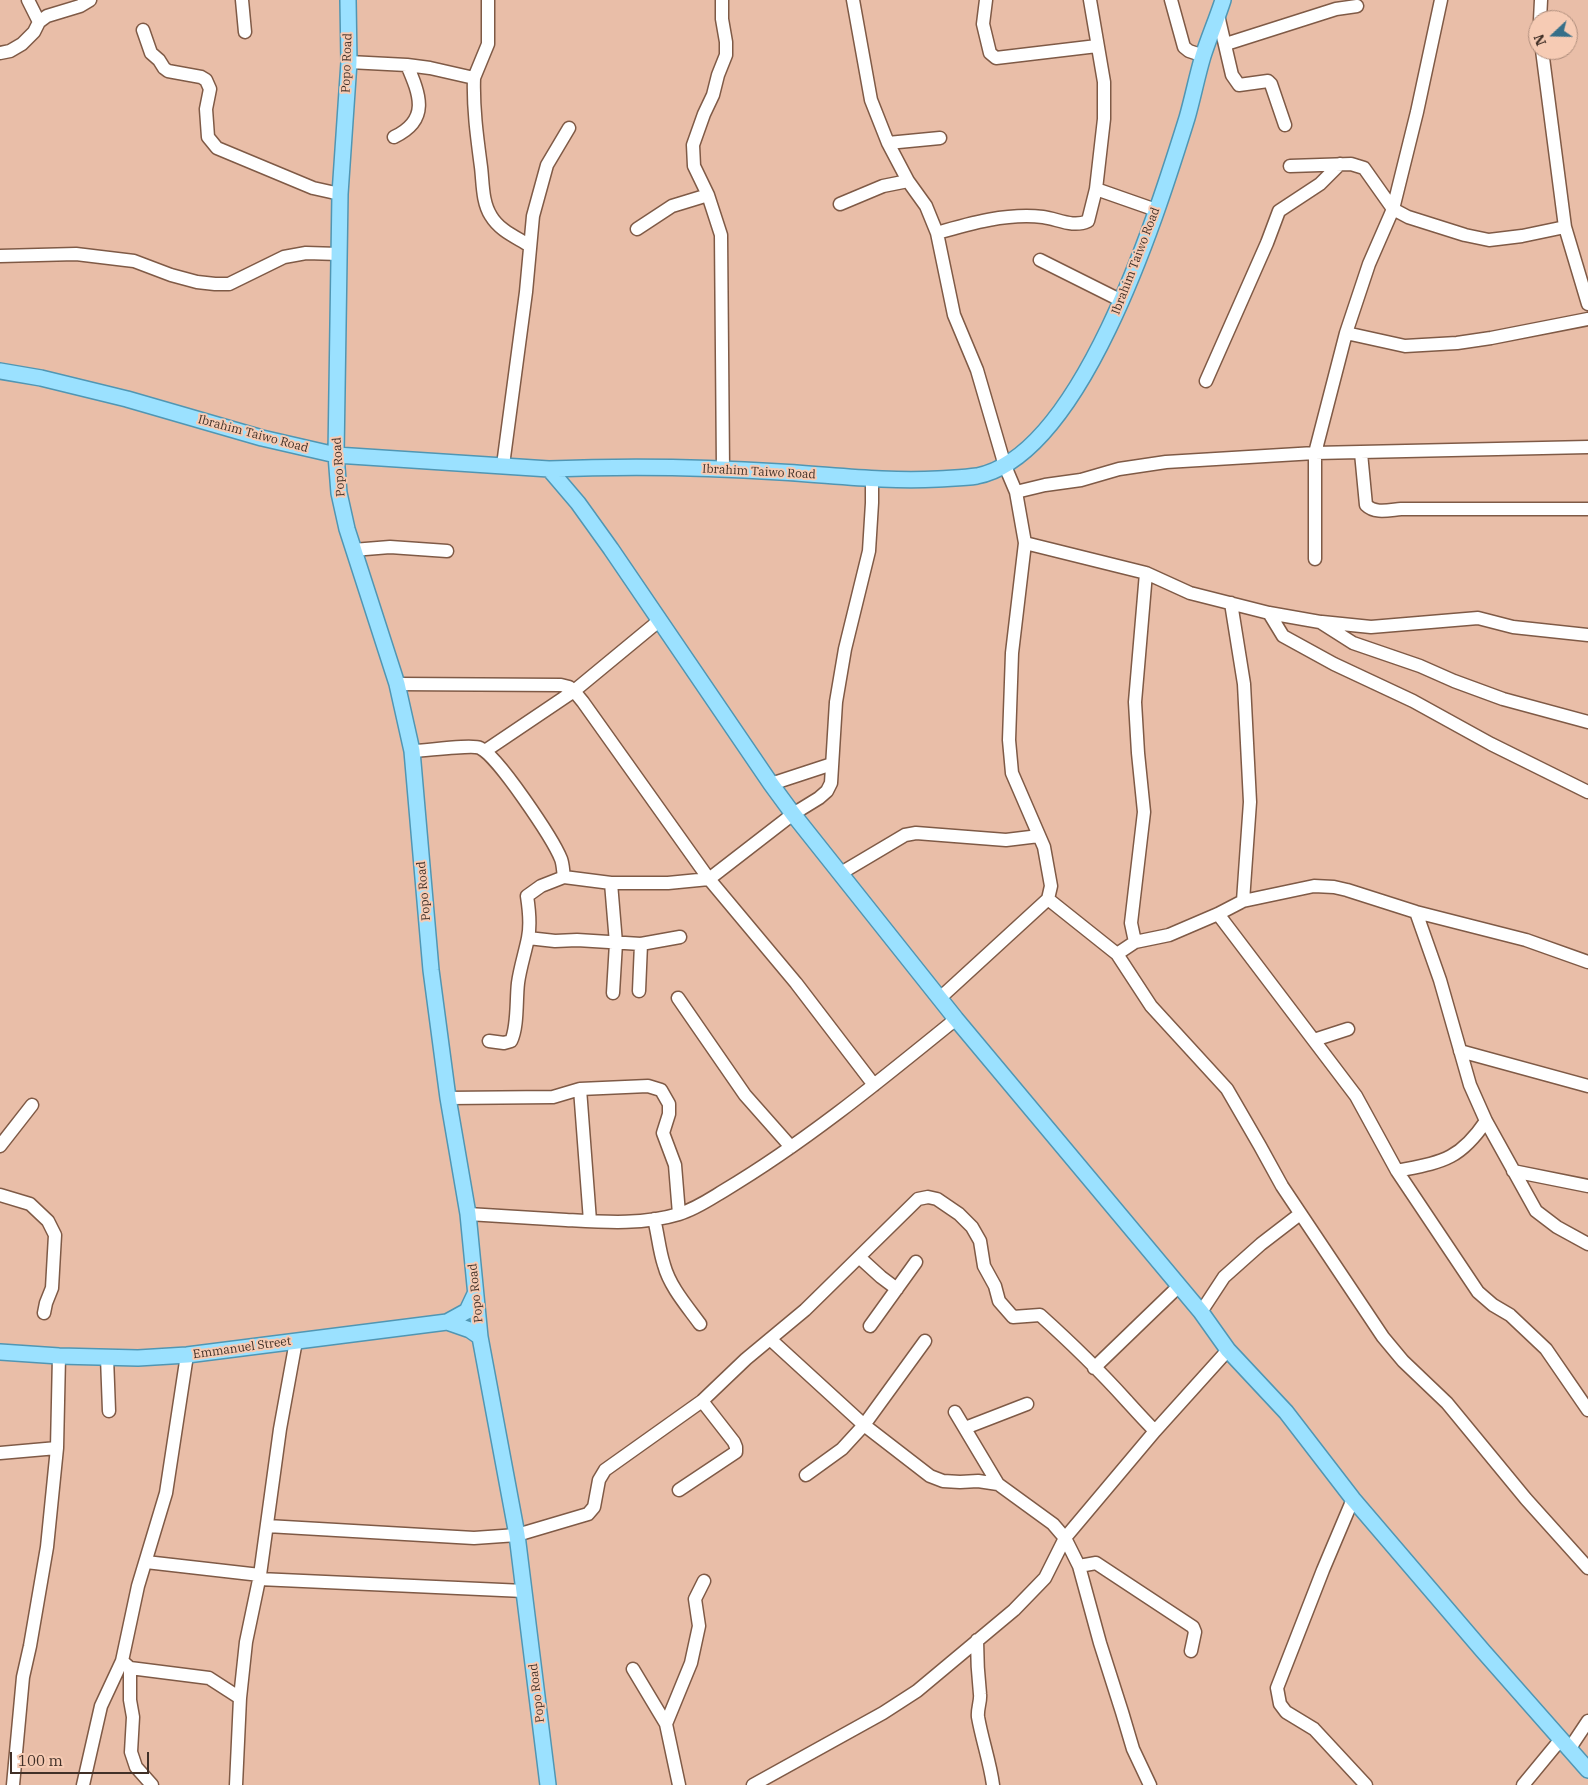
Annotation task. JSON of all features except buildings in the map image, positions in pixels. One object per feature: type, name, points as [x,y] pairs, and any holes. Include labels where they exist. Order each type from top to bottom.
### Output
[{"type":"main road","name":"Popo Road","points":[[348,0],[349,62],[340,194],[336,455],[339,494],[353,550],[397,684],[412,751],[430,970],[448,1098],[468,1214],[480,1337],[518,1535],[548,1785]]},
{"type":"main road","name":"Ibrahim Taiwo Road","points":[[0,371],[40,378],[127,399],[262,438],[336,455],[549,469],[724,469],[872,479],[916,480],[978,476],[1005,466],[1030,447],[1065,406],[1092,362],[1122,301],[1156,210],[1223,0]]},
{"type":"main road","points":[[549,469],[611,549],[793,814],[956,1019],[1201,1312],[1228,1350],[1286,1412],[1353,1499],[1588,1770]]},
{"type":"main road","points":[[447,1322],[467,1311],[475,1294]]},
{"type":"main road","name":"Emmanuel Street","points":[[0,1352],[138,1358],[187,1355],[447,1322],[470,1330],[480,1337]]},
{"type":"street","points":[[28,0],[39,22]]},
{"type":"street","points":[[0,53],[10,51],[22,44],[34,32],[39,22],[47,16],[80,6],[90,0]]},
{"type":"street","points":[[242,0],[245,32]]},
{"type":"street","points":[[488,0],[488,44],[474,78],[473,98],[475,128],[485,200],[496,224],[530,246]]},
{"type":"street","points":[[722,0],[726,55],[718,74],[713,95],[693,145],[694,166],[708,195],[721,235],[724,469]]},
{"type":"street","points":[[853,0],[871,100],[888,143],[908,181],[926,206],[937,233],[954,315],[977,370],[1005,466],[1016,492],[1025,543],[1012,653],[1009,740],[1012,773],[1044,846],[1051,886],[1048,899],[940,998]]},
{"type":"street","points":[[986,0],[983,24],[990,53],[996,58],[1097,46]]},
{"type":"street","points":[[937,233],[982,220],[1014,217],[1043,217],[1075,224],[1082,224],[1088,221],[1096,189],[1104,119],[1104,82],[1090,0]]},
{"type":"street","points":[[1171,0],[1184,47],[1204,56]]},
{"type":"street","points":[[1314,559],[1315,453],[1346,333],[1369,264],[1393,209],[1417,112],[1440,0]]},
{"type":"street","points":[[1226,44],[1336,9],[1357,6]]},
{"type":"street","points":[[1218,15],[1232,76],[1240,85],[1268,81],[1271,84],[1285,126]]},
{"type":"street","points":[[143,30],[151,53],[168,71],[206,80],[210,89],[206,109],[208,137],[217,148],[313,188],[340,194]]},
{"type":"street","points":[[1543,60],[1565,227],[1588,304]]},
{"type":"street","points":[[349,62],[408,65],[474,78]]},
{"type":"street","points":[[394,138],[402,133],[418,116],[420,106],[408,65]]},
{"type":"street","points":[[503,465],[533,216],[547,165],[569,128]]},
{"type":"street","points":[[888,143],[940,138]]},
{"type":"street","points":[[1206,381],[1267,243],[1279,211],[1320,184],[1340,164]]},
{"type":"street","points":[[1290,166],[1351,164],[1364,168],[1393,209],[1408,217],[1465,235],[1489,240],[1522,236],[1565,227]]},
{"type":"street","points":[[840,204],[883,186],[908,181]]},
{"type":"street","points":[[1096,189],[1156,210]]},
{"type":"street","points":[[637,230],[672,206],[708,195]]},
{"type":"street","points":[[0,256],[76,254],[134,261],[171,275],[197,282],[229,284],[284,257],[306,253],[339,254]]},
{"type":"street","points":[[1040,260],[1122,301]]},
{"type":"street","points":[[1346,333],[1405,346],[1492,338],[1588,319]]},
{"type":"street","points":[[1016,492],[1045,485],[1081,480],[1119,469],[1166,462],[1315,453],[1588,447]]},
{"type":"street","points":[[1361,453],[1366,505],[1370,509],[1588,509]]},
{"type":"street","points":[[490,1041],[512,1041],[514,1034],[520,966],[528,938],[529,912],[526,896],[540,886],[564,877],[611,883],[668,883],[709,879],[793,814],[827,791],[831,783],[836,702],[845,649],[870,551],[872,479]]},
{"type":"street","points":[[1025,543],[1146,573],[1190,594],[1269,613],[1320,622],[1371,627],[1478,618],[1513,627],[1588,635]]},
{"type":"street","points":[[353,550],[390,547],[447,551]]},
{"type":"street","points":[[1135,942],[1131,923],[1144,812],[1135,702],[1146,573]]},
{"type":"street","points":[[1231,603],[1244,684],[1250,802],[1243,901]]},
{"type":"street","points":[[1269,613],[1283,636],[1334,664],[1413,701],[1491,744],[1588,792]]},
{"type":"street","points":[[485,752],[574,692],[660,620]]},
{"type":"street","points":[[1320,622],[1353,642],[1420,666],[1454,681],[1503,699],[1588,722]]},
{"type":"street","points":[[397,684],[561,685],[569,687],[588,709],[709,879],[796,983],[874,1085]]},
{"type":"street","points":[[412,751],[476,747],[485,752],[500,765],[550,838],[562,860],[564,877]]},
{"type":"street","points":[[771,784],[832,764]]},
{"type":"street","points":[[841,873],[905,835],[916,833],[1006,840],[1039,836]]},
{"type":"street","points":[[611,883],[616,943],[613,993]]},
{"type":"street","points":[[1118,954],[1135,942],[1169,935],[1243,901],[1314,886],[1334,887],[1416,912],[1526,940],[1588,962]]},
{"type":"street","points":[[1048,899],[1118,954],[1151,1006],[1227,1089],[1282,1186],[1382,1336],[1403,1361],[1447,1404],[1526,1499],[1588,1568]]},
{"type":"street","points":[[1416,912],[1440,980],[1470,1085],[1486,1122],[1536,1211],[1556,1227],[1588,1244]]},
{"type":"street","points":[[1218,914],[1356,1096],[1397,1171],[1478,1292],[1493,1305],[1510,1315],[1546,1349],[1588,1410]]},
{"type":"street","points":[[528,938],[555,941],[577,940],[641,944],[680,937]]},
{"type":"street","points":[[639,991],[641,944]]},
{"type":"street","points":[[678,998],[745,1095],[791,1147]]},
{"type":"street","points":[[468,1214],[612,1222],[654,1219],[679,1214],[705,1203],[744,1180],[791,1147],[874,1085],[956,1019]]},
{"type":"street","points":[[1314,1040],[1348,1029]]},
{"type":"street","points":[[1460,1051],[1588,1086]]},
{"type":"street","points":[[448,1098],[553,1097],[580,1089],[648,1086],[660,1090],[669,1104],[669,1114],[663,1133],[675,1164],[679,1214]]},
{"type":"street","points":[[580,1089],[590,1221]]},
{"type":"street","points":[[0,1146],[32,1106]]},
{"type":"street","points":[[1397,1171],[1439,1163],[1457,1154],[1475,1137],[1486,1122]]},
{"type":"street","points":[[1513,1171],[1588,1186]]},
{"type":"street","points":[[0,1195],[30,1204],[48,1221],[56,1236],[52,1288],[44,1313]]},
{"type":"street","points":[[267,1526],[474,1538],[518,1535],[588,1514],[594,1507],[598,1480],[605,1470],[702,1401],[746,1359],[805,1310],[918,1198],[938,1199],[960,1214],[972,1227],[980,1241],[984,1266],[995,1286],[999,1301],[1008,1312],[1013,1316],[1040,1315],[1155,1431]]},
{"type":"street","points":[[1201,1312],[1224,1276],[1300,1214]]},
{"type":"street","points":[[654,1219],[663,1263],[668,1275],[700,1324]]},
{"type":"street","points":[[859,1257],[897,1289]]},
{"type":"street","points":[[870,1326],[916,1262]]},
{"type":"street","points":[[1094,1368],[1179,1286]]},
{"type":"street","points":[[770,1339],[864,1424],[930,1476],[943,1481],[978,1480],[998,1484]]},
{"type":"street","points":[[236,1785],[240,1698],[246,1642],[259,1577],[280,1429],[296,1341]]},
{"type":"street","points":[[806,1475],[842,1449],[864,1424],[925,1341]]},
{"type":"street","points":[[753,1785],[890,1709],[917,1691],[1014,1610],[1045,1578],[1064,1538],[1155,1431],[1228,1350]]},
{"type":"street","points":[[152,1785],[136,1767],[131,1752],[133,1717],[126,1664],[138,1586],[166,1493],[187,1355]]},
{"type":"street","points":[[13,1785],[23,1677],[47,1547],[57,1448],[58,1356]]},
{"type":"street","points":[[107,1357],[109,1411]]},
{"type":"street","points":[[679,1490],[736,1452],[734,1442],[702,1401]]},
{"type":"street","points":[[965,1428],[1027,1404]]},
{"type":"street","points":[[955,1412],[998,1484],[1053,1524],[1064,1538],[1079,1566],[1100,1644],[1133,1750],[1150,1785]]},
{"type":"street","points":[[0,1453],[57,1448]]},
{"type":"street","points":[[1353,1499],[1277,1688],[1280,1704],[1286,1712],[1314,1729],[1366,1785]]},
{"type":"street","points":[[146,1562],[259,1577],[524,1591]]},
{"type":"street","points":[[1079,1566],[1096,1563],[1193,1627],[1191,1651]]},
{"type":"street","points":[[666,1724],[691,1663],[699,1626],[695,1599],[704,1581]]},
{"type":"street","points":[[977,1640],[978,1684],[981,1696],[978,1705],[978,1715],[992,1771],[993,1785]]},
{"type":"street","points":[[126,1664],[210,1678],[240,1698]]},
{"type":"street","points":[[82,1785],[101,1706],[126,1664]]},
{"type":"street","points":[[633,1669],[666,1724],[679,1785]]},
{"type":"street","points":[[1523,1785],[1588,1721]]}]
